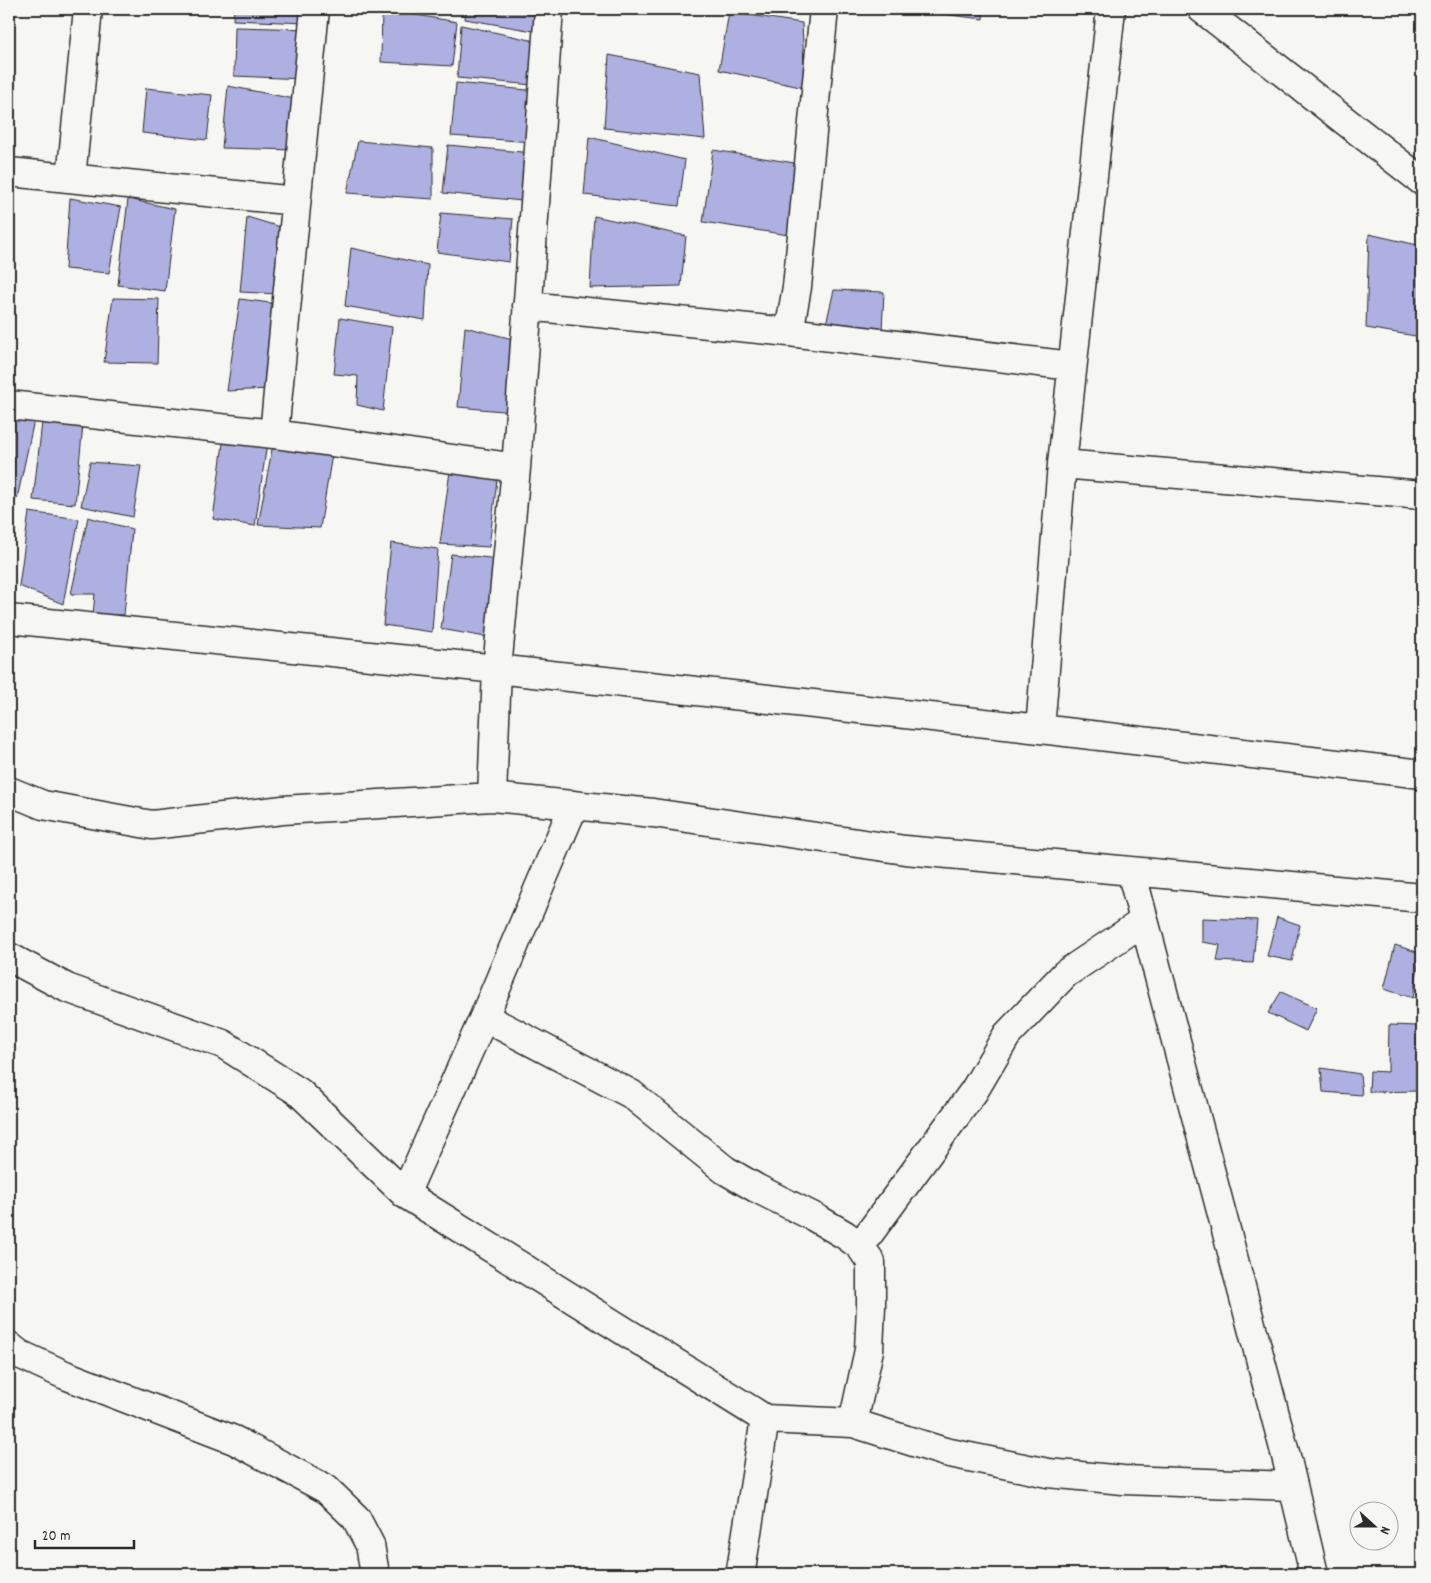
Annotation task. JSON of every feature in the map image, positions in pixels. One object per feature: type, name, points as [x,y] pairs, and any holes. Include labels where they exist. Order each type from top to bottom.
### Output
[{"type":"street","points":[[71,178],[88,9]]},
{"type":"street","points":[[274,434],[315,9]]},
{"type":"street","points":[[492,797],[497,669],[516,468],[549,9]]},
{"type":"street","points":[[789,332],[797,287],[824,9]]},
{"type":"street","points":[[1040,729],[1062,464],[1111,9]]},
{"type":"street","points":[[1202,9],[1422,181]]},
{"type":"street","points":[[9,172],[296,201]]},
{"type":"street","points":[[527,306],[789,332],[1072,366]]},
{"type":"street","points":[[9,404],[274,434],[516,468]]},
{"type":"street","points":[[1062,464],[1422,495]]},
{"type":"street","points":[[9,619],[497,669],[1040,729],[1422,774]]},
{"type":"street","points":[[9,791],[43,804],[152,826],[282,810],[492,797],[653,813],[906,850],[1422,898]]},
{"type":"street","points":[[405,1194],[484,1017],[574,805]]},
{"type":"street","points":[[1131,871],[1293,1486],[1314,1574]]},
{"type":"street","points":[[860,1246],[974,1091],[1007,1035],[1065,974],[1144,922]]},
{"type":"street","points":[[9,957],[67,988],[223,1044],[299,1092],[405,1194],[765,1418],[853,1423],[945,1452],[1048,1473],[1122,1480],[1293,1486]]},
{"type":"street","points":[[484,1017],[631,1094],[725,1170],[814,1217],[860,1246],[871,1262],[871,1306],[869,1350],[853,1423]]},
{"type":"street","points":[[9,1346],[20,1354],[65,1375],[234,1440],[326,1489],[356,1518],[370,1545],[375,1574]]},
{"type":"street","points":[[739,1574],[765,1418]]},
{"type":"building","points":[[234,9],[308,9],[306,23],[233,20]]},
{"type":"building","points":[[382,9],[457,22],[452,66],[381,62]]},
{"type":"building","points":[[466,9],[542,9],[539,32],[465,19]]},
{"type":"building","points":[[900,9],[984,9],[983,19]]},
{"type":"building","points":[[729,12],[802,23],[805,88],[719,70]]},
{"type":"building","points":[[461,25],[535,41],[533,85],[457,78]]},
{"type":"building","points":[[235,27],[310,29],[303,79],[234,76]]},
{"type":"building","points":[[609,55],[700,73],[705,139],[604,128]]},
{"type":"building","points":[[456,83],[537,91],[532,142],[451,136]]},
{"type":"building","points":[[228,86],[300,100],[295,150],[222,148]]},
{"type":"building","points":[[146,88],[212,95],[207,140],[142,133]]},
{"type":"building","points":[[589,137],[685,160],[679,206],[584,195]]},
{"type":"building","points":[[358,141],[433,148],[433,199],[347,193]]},
{"type":"building","points":[[448,145],[532,153],[522,201],[443,193]]},
{"type":"building","points":[[713,150],[801,164],[795,236],[703,222]]},
{"type":"building","points":[[70,198],[121,207],[109,273],[65,269]]},
{"type":"building","points":[[128,199],[175,209],[165,291],[118,285]]},
{"type":"building","points":[[441,213],[513,219],[509,262],[437,252]]},
{"type":"building","points":[[594,216],[686,236],[681,286],[590,288]]},
{"type":"building","points":[[247,217],[287,229],[279,294],[240,292]]},
{"type":"building","points":[[1369,234],[1422,246],[1422,337],[1366,328]]},
{"type":"building","points":[[351,248],[428,265],[425,320],[345,306]]},
{"type":"building","points":[[834,290],[884,292],[882,330],[826,324]]},
{"type":"building","points":[[113,298],[159,299],[157,363],[104,362]]},
{"type":"building","points":[[240,299],[278,304],[269,389],[227,391]]},
{"type":"building","points":[[340,318],[392,327],[383,411],[357,405],[358,376],[334,374]]},
{"type":"building","points":[[465,327],[517,340],[514,412],[458,407]]},
{"type":"building","points":[[43,414],[83,425],[75,504],[33,500]]},
{"type":"building","points":[[9,419],[34,420],[17,499],[9,497]]},
{"type":"building","points":[[224,436],[267,443],[255,526],[213,519]]},
{"type":"building","points":[[273,444],[333,448],[320,528],[258,525]]},
{"type":"building","points":[[90,462],[141,466],[133,517],[81,506]]},
{"type":"building","points":[[451,464],[498,471],[489,547],[440,544]]},
{"type":"building","points":[[29,512],[79,519],[63,604],[19,586]]},
{"type":"building","points":[[88,517],[132,529],[124,615],[93,615],[95,594],[71,594]]},
{"type":"building","points":[[391,543],[438,549],[432,632],[383,625]]},
{"type":"building","points":[[451,554],[500,559],[491,638],[441,629]]},
{"type":"building","points":[[1277,917],[1300,925],[1292,961],[1267,956]]},
{"type":"building","points":[[1202,918],[1257,920],[1253,963],[1217,961],[1220,945],[1202,942]]},
{"type":"building","points":[[1395,945],[1420,953],[1413,998],[1384,989]]},
{"type":"building","points":[[1281,992],[1317,1008],[1306,1031],[1268,1013]]},
{"type":"building","points":[[1389,1025],[1420,1026],[1417,1091],[1369,1092],[1370,1071],[1388,1072]]},
{"type":"building","points":[[1321,1068],[1360,1074],[1362,1095],[1323,1092]]}]
